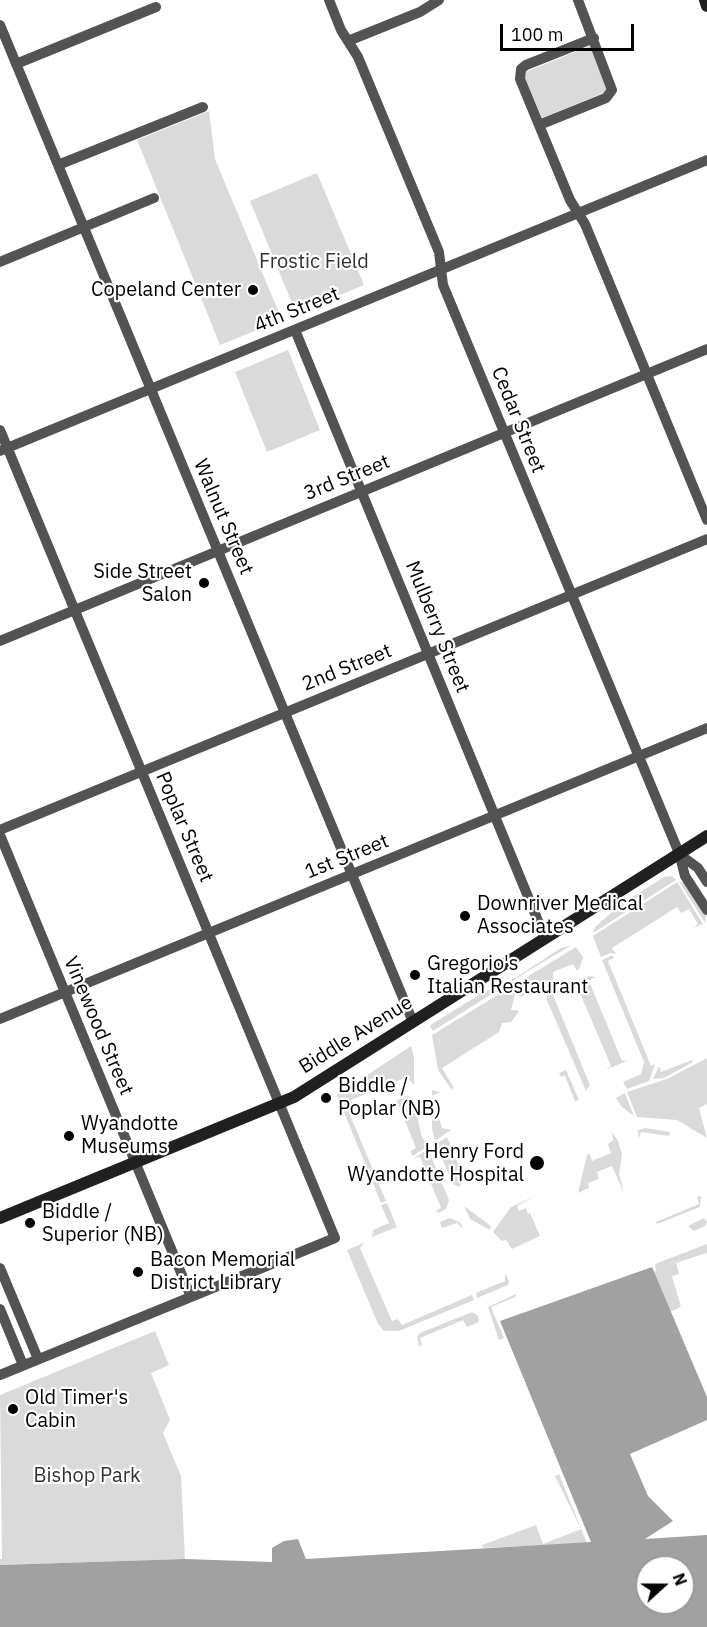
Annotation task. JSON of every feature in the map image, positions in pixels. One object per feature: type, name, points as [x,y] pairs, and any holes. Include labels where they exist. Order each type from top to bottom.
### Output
[{"type":"main road","name":"Biddle Avenue","points":[[0,1218],[294,1096],[707,836]]},
{"type":"street","name":"Cedar Street","points":[[328,0],[358,57],[439,252],[443,285],[679,854],[685,876],[707,910]]},
{"type":"street","points":[[415,0],[420,12]]},
{"type":"street","points":[[348,41],[420,12],[439,0]]},
{"type":"street","points":[[539,125],[611,94],[612,84],[578,0]]},
{"type":"street","points":[[16,64],[156,7]]},
{"type":"street","name":"Walnut Street","points":[[0,25],[413,1022]]},
{"type":"street","points":[[594,38],[521,69],[520,79],[707,520]]},
{"type":"street","points":[[58,165],[203,106]]},
{"type":"street","name":"4th Street","points":[[4,450],[707,160]]},
{"type":"street","points":[[0,262],[154,198]]},
{"type":"street","name":"Mulberry Street","points":[[295,330],[545,938]]},
{"type":"street","name":"3rd Street","points":[[0,640],[707,349]]},
{"type":"street","name":"Poplar Street","points":[[0,430],[4,450],[74,610],[335,1238],[191,1297]]},
{"type":"street","name":"2nd Street","points":[[0,830],[707,539]]},
{"type":"street","name":"1st Street","points":[[0,1019],[707,728]]},
{"type":"street","name":"Vinewood Street","points":[[0,836],[191,1297]]},
{"type":"street","points":[[679,854],[698,868],[707,882]]},
{"type":"street","points":[[0,1268],[38,1359]]},
{"type":"street","points":[[0,1375],[191,1297]]},
{"type":"street","points":[[0,1309],[23,1365]]},
{"type":"green space","points":[[590,46],[608,91],[542,118],[523,73]]},
{"type":"green space","points":[[209,111],[215,159],[282,320],[220,345],[137,140]]},
{"type":"green space","name":"Frostic Field","points":[[317,173],[364,285],[296,313],[250,201]]},
{"type":"green space","points":[[288,350],[320,430],[267,452],[235,372]]},
{"type":"green space","points":[[672,876],[676,880],[593,933],[595,927],[620,905],[664,877]]},
{"type":"green space","points":[[679,881],[687,884],[706,915],[705,923]]},
{"type":"green space","points":[[677,882],[703,924],[692,928],[698,924],[689,909],[681,913],[677,907],[612,948],[616,954],[611,953],[601,957],[593,936]]},
{"type":"green space","points":[[572,945],[433,1031],[430,1026],[484,992],[515,978],[561,948]]},
{"type":"green space","points":[[576,947],[583,957],[577,971],[573,964],[553,972],[553,980],[530,990],[522,997],[515,994],[511,1010],[519,1012],[511,1022],[502,1023],[499,1032],[442,1068],[454,1088],[452,1090],[438,1070],[432,1035]]},
{"type":"green space","points":[[612,955],[614,958],[608,961],[651,1066],[655,1064],[649,1081],[627,1089],[623,1082],[641,1074],[644,1062],[602,960]]},
{"type":"green space","points":[[589,976],[595,977],[589,981],[622,1061],[629,1060],[605,1070],[611,1066],[577,986],[571,987],[575,982]]},
{"type":"green space","points":[[556,990],[561,992],[553,995],[590,1085],[586,1091],[546,998],[548,994]]},
{"type":"green space","points":[[411,1046],[414,1057],[414,1085],[407,1077],[351,1100],[355,1109],[350,1115],[386,1201],[381,1203],[337,1095]]},
{"type":"green space","points":[[707,1058],[707,1104],[699,1108],[707,1138],[677,1120],[637,1117],[627,1092],[667,1079]]},
{"type":"green space","points":[[692,1060],[693,1062],[664,1078],[653,1079],[659,1066],[661,1072]]},
{"type":"green space","points":[[566,1070],[579,1100],[575,1101],[565,1076],[561,1077],[559,1073]]},
{"type":"green space","points":[[432,1090],[440,1092],[432,1096]]},
{"type":"green space","points":[[625,1093],[634,1116],[622,1107],[616,1098]]},
{"type":"green space","points":[[407,1096],[413,1098],[421,1134],[427,1147],[412,1156],[411,1151],[416,1148],[398,1104],[390,1104]]},
{"type":"green space","points":[[432,1096],[442,1128],[451,1130],[435,1141],[432,1129]]},
{"type":"green space","points":[[645,1128],[670,1132],[669,1136],[641,1132],[639,1139],[638,1130]]},
{"type":"green space","points":[[612,1132],[622,1154],[619,1174],[624,1193],[612,1166],[597,1172],[599,1179],[588,1183],[589,1188],[578,1193],[587,1155],[589,1153],[592,1161],[611,1153],[608,1144],[613,1140]]},
{"type":"green space","points":[[447,1137],[460,1168],[470,1172],[459,1187],[453,1184],[436,1144]]},
{"type":"green space","points":[[428,1149],[449,1200],[446,1209],[438,1213],[436,1211],[441,1208],[420,1157],[414,1158]]},
{"type":"green space","points":[[535,1196],[517,1206],[519,1211],[526,1208],[528,1214],[530,1213],[540,1236],[512,1249],[506,1240],[502,1241],[493,1232],[511,1207]]},
{"type":"green space","points":[[701,1196],[700,1207],[657,1224],[656,1222],[699,1204],[697,1197]]},
{"type":"green space","points":[[387,1203],[397,1227],[372,1237],[373,1230],[389,1223],[381,1205]]},
{"type":"green space","points":[[464,1206],[491,1226],[490,1230],[470,1219]]},
{"type":"green space","points":[[450,1218],[461,1223],[463,1229],[457,1223],[442,1228],[440,1222]]},
{"type":"green space","points":[[704,1218],[707,1222],[705,1226],[694,1231],[688,1226]]},
{"type":"green space","points":[[364,1243],[360,1248],[392,1321],[398,1319],[402,1325],[472,1295],[474,1300],[399,1331],[384,1331],[378,1324],[347,1250]]},
{"type":"green space","points":[[707,1244],[707,1255],[706,1253],[676,1263],[679,1274],[672,1276],[681,1307],[669,1312],[653,1273],[656,1270],[655,1264]]},
{"type":"green space","points":[[505,1273],[509,1281],[508,1285],[477,1298],[476,1293],[505,1281]]},
{"type":"green space","points":[[516,1294],[515,1297],[491,1307],[504,1338],[499,1340],[488,1307]]},
{"type":"green space","points":[[472,1312],[478,1316],[479,1322],[467,1327],[463,1320],[420,1338],[422,1345],[419,1346],[417,1337],[420,1333]]},
{"type":"green space","name":"Bishop Park","points":[[155,1331],[169,1365],[151,1373],[170,1420],[163,1433],[181,1476],[185,1559],[0,1565],[0,1559],[2,1559],[0,1395]]},
{"type":"green space","points":[[559,1474],[587,1543],[483,1548],[482,1545],[536,1525],[543,1544],[581,1529],[555,1476]]},
{"type":"shaded area","points":[[652,1267],[707,1397],[707,1420],[630,1454],[648,1496],[673,1521],[645,1539],[707,1535],[707,1627],[0,1627],[0,1565],[185,1559],[272,1562],[272,1548],[284,1541],[298,1539],[306,1559],[591,1542],[500,1321]]},
{"type":"place","name":"Copeland Center","points":[[253,290]]},
{"type":"place","name":"Side Street Salon","points":[[204,583]]},
{"type":"place","name":"Downriver Medical Associates","points":[[465,916]]},
{"type":"place","name":"Gregorio's Italian Restaurant","points":[[415,975]]},
{"type":"place","name":"Biddle / Poplar (NB)","points":[[326,1098]]},
{"type":"place","name":"Wyandotte Museums","points":[[69,1136]]},
{"type":"place","name":"Henry Ford Wyandotte Hospital","points":[[537,1163]]},
{"type":"place","name":"Biddle / Superior (NB)","points":[[30,1223]]},
{"type":"place","name":"Bacon Memorial District Library","points":[[138,1272]]},
{"type":"place","name":"Old Timer's Cabin","points":[[13,1409]]}]
